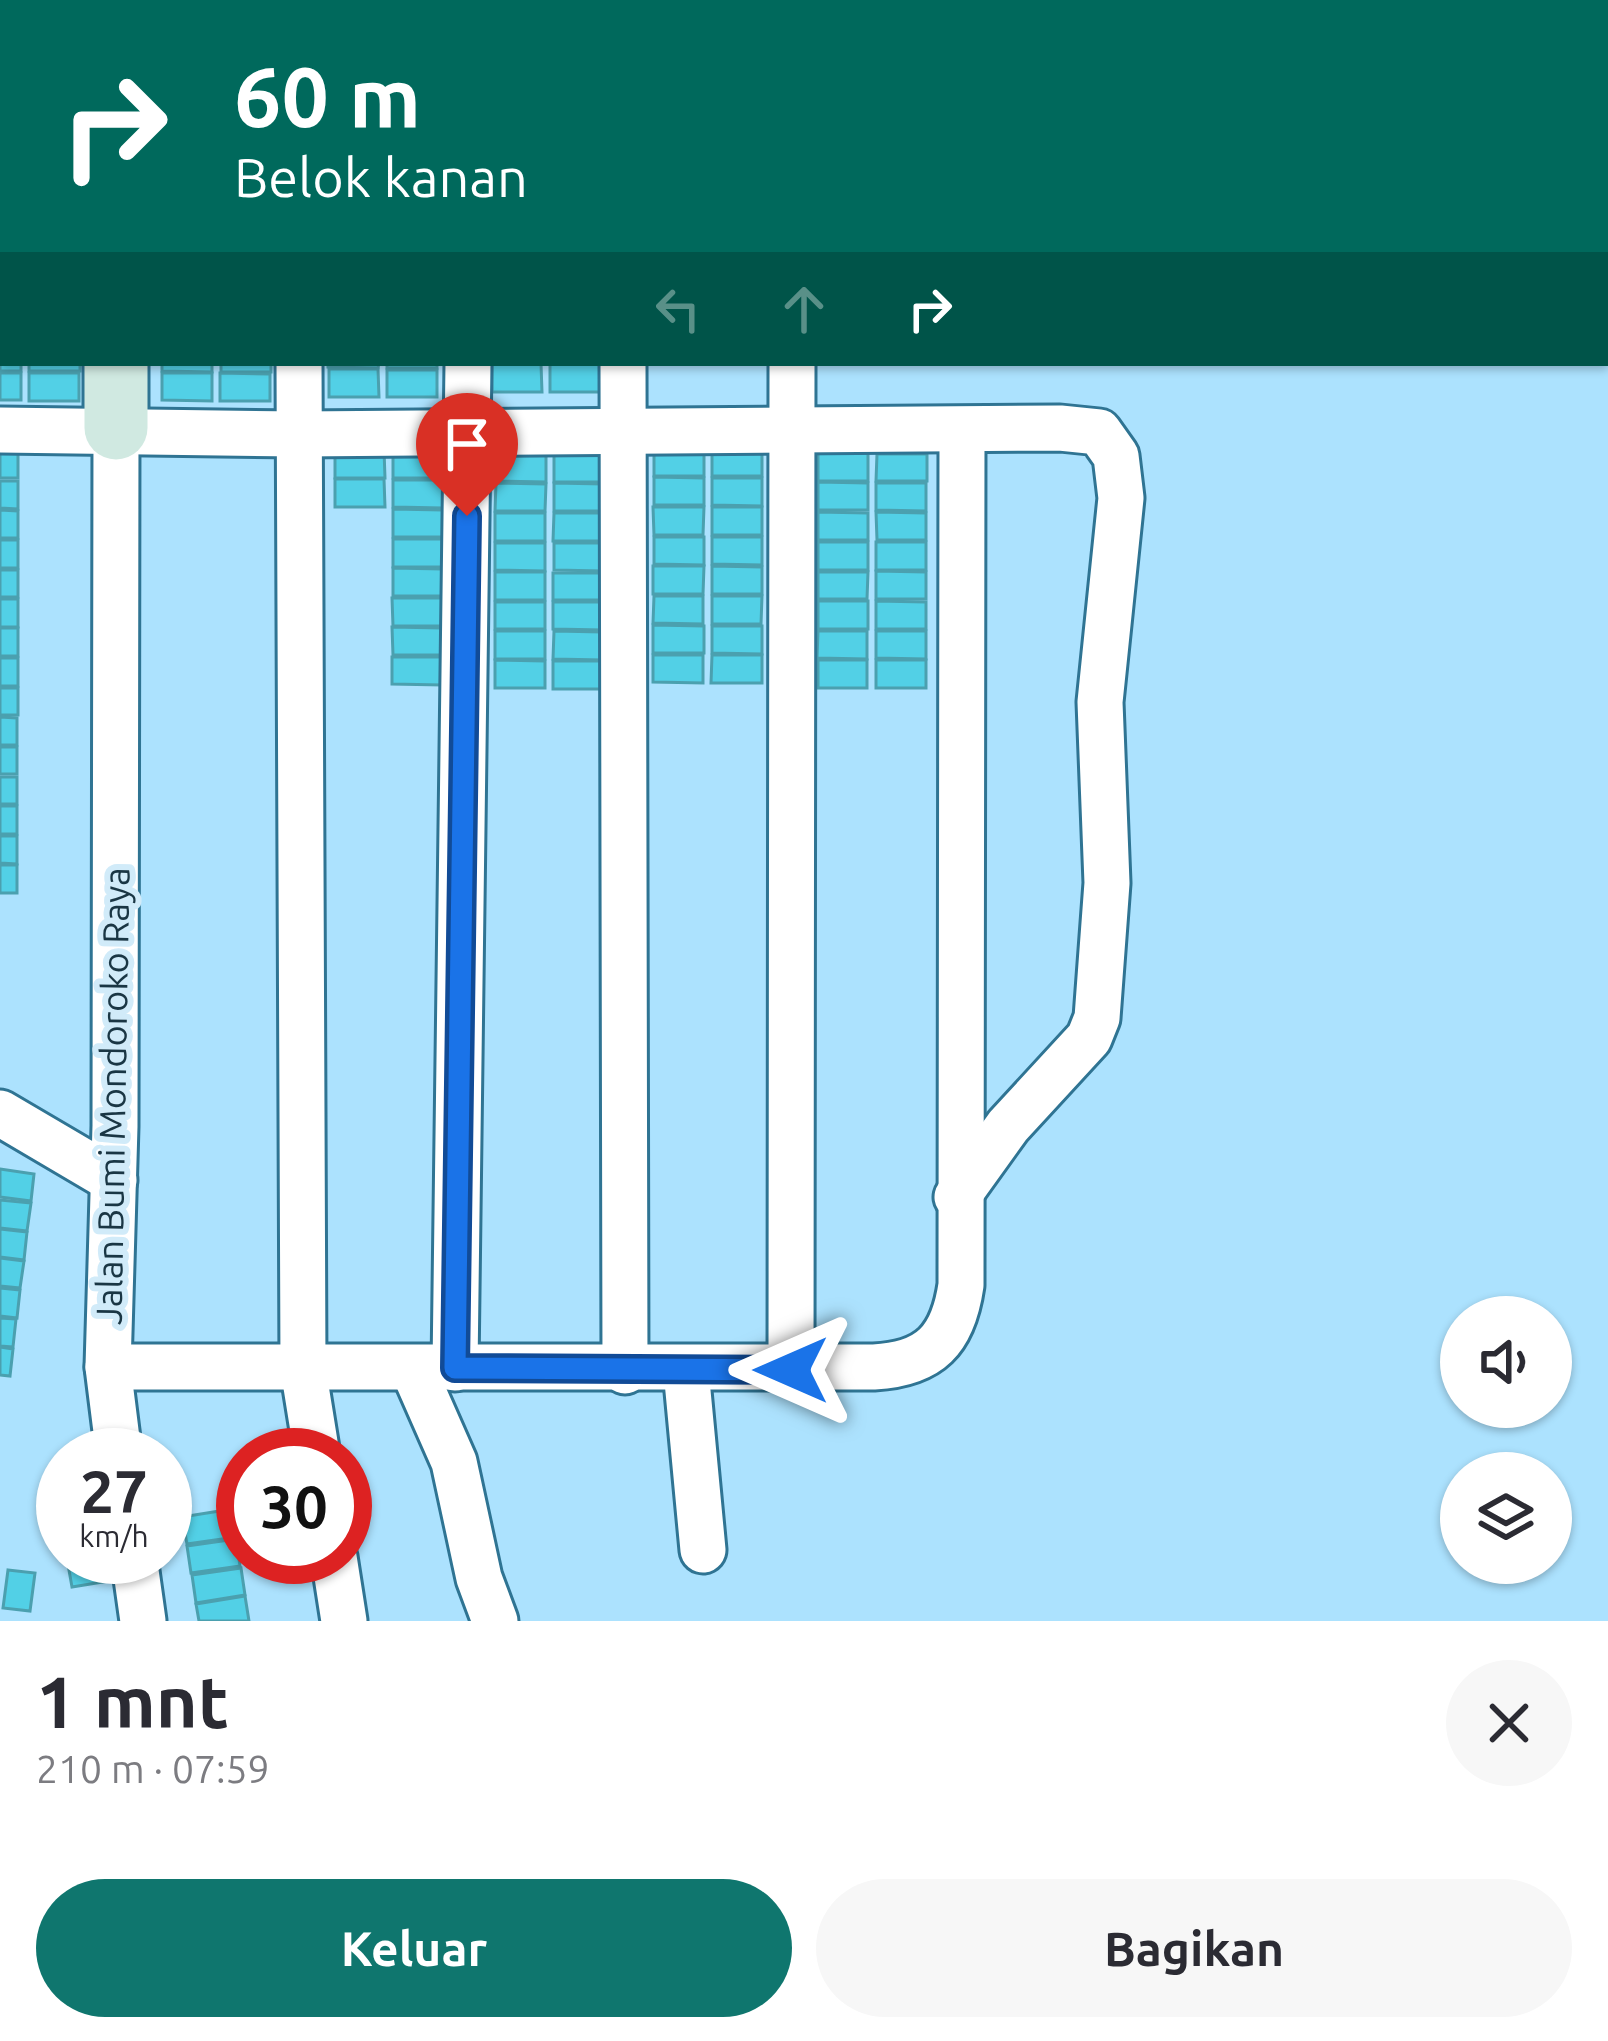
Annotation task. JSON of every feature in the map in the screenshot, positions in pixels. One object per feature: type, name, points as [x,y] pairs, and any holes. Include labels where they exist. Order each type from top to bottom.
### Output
[{"type":"street","name":"Jalan Bumi Mondoroko Raya","points":[[116,366],[114,1180],[108,1367],[791,1370],[908,1364],[942,1344],[954,1320],[961,1285],[956,1197],[962,430]]},
{"type":"street","points":[[299,366],[303,1368],[313,1428]]},
{"type":"street","points":[[468,366],[435,1370],[479,1579],[495,1621]]},
{"type":"street","points":[[623,366],[626,1371]]},
{"type":"street","points":[[791,366],[791,1370]]},
{"type":"street","points":[[0,430],[299,434],[1090,428],[1116,456],[1121,498],[1100,703],[1107,883],[1097,1018],[1088,1037],[1008,1126],[956,1197]]},
{"type":"street","points":[[0,1113],[114,1180]]},
{"type":"street","points":[[108,1367],[116,1428]]},
{"type":"street","points":[[686,1370],[703,1550]]},
{"type":"street","points":[[138,1584],[143,1621]]},
{"type":"street","points":[[338,1584],[344,1621]]},
{"type":"building","points":[[0,366],[21,366],[21,371],[0,371]]},
{"type":"building","points":[[29,366],[80,366],[80,371],[29,371]]},
{"type":"building","points":[[162,366],[212,366],[212,372],[162,371]]},
{"type":"building","points":[[221,366],[271,366],[271,372],[221,372]]},
{"type":"building","points":[[387,366],[437,366],[437,368]]},
{"type":"building","points":[[492,366],[541,366],[542,392],[492,392]]},
{"type":"building","points":[[550,366],[600,366],[600,392],[550,392]]},
{"type":"building","points":[[329,369],[378,369],[379,397],[329,397]]},
{"type":"building","points":[[387,370],[437,370],[437,397],[387,397]]},
{"type":"building","points":[[0,373],[21,373],[21,400],[0,400]]},
{"type":"building","points":[[29,373],[79,373],[79,401],[29,401]]},
{"type":"building","points":[[162,373],[212,373],[212,401],[162,400]]},
{"type":"building","points":[[220,373],[270,374],[270,401],[220,401]]},
{"type":"building","points":[[654,448],[704,449],[704,476],[654,476]]},
{"type":"building","points":[[712,448],[762,448],[762,476],[712,476]]},
{"type":"building","points":[[335,450],[384,450],[385,478],[335,478]]},
{"type":"building","points":[[393,450],[443,451],[443,478],[393,478]]},
{"type":"building","points":[[0,451],[18,451],[18,478],[0,478]]},
{"type":"building","points":[[818,453],[868,453],[868,481],[818,481]]},
{"type":"building","points":[[496,454],[546,454],[546,482],[496,481]]},
{"type":"building","points":[[554,454],[604,454],[604,482],[554,482]]},
{"type":"building","points":[[877,454],[927,454],[927,481],[876,481]]},
{"type":"building","points":[[654,477],[704,478],[704,505],[654,505]]},
{"type":"building","points":[[712,478],[762,478],[762,506],[712,505]]},
{"type":"building","points":[[335,479],[384,479],[385,507],[335,507]]},
{"type":"building","points":[[393,480],[443,480],[443,508],[393,507]]},
{"type":"building","points":[[0,481],[18,481],[18,509],[0,508]]},
{"type":"building","points":[[818,482],[868,483],[868,510],[818,510]]},
{"type":"building","points":[[496,483],[546,484],[545,511],[495,511]]},
{"type":"building","points":[[554,483],[604,484],[604,511],[554,511]]},
{"type":"building","points":[[876,483],[926,483],[926,511],[876,510]]},
{"type":"building","points":[[653,507],[704,507],[703,535],[654,535]]},
{"type":"building","points":[[712,507],[762,507],[762,535],[712,535]]},
{"type":"building","points":[[393,509],[443,510],[443,537],[393,537]]},
{"type":"building","points":[[0,510],[18,511],[18,538],[0,538]]},
{"type":"building","points":[[818,512],[868,513],[868,540],[818,540]]},
{"type":"building","points":[[876,512],[926,513],[926,540],[877,540]]},
{"type":"building","points":[[495,513],[545,513],[545,541],[495,541]]},
{"type":"building","points":[[554,513],[604,513],[603,541],[553,541]]},
{"type":"building","points":[[654,537],[704,537],[704,565],[654,564]]},
{"type":"building","points":[[712,537],[762,537],[762,565],[712,564]]},
{"type":"building","points":[[393,539],[442,539],[443,567],[393,567]]},
{"type":"building","points":[[0,540],[18,540],[18,568],[0,568]]},
{"type":"building","points":[[818,542],[868,542],[868,570],[818,570]]},
{"type":"building","points":[[876,542],[926,542],[926,570],[876,570]]},
{"type":"building","points":[[495,543],[545,543],[545,571],[495,570]]},
{"type":"building","points":[[554,543],[604,543],[603,571],[554,570]]},
{"type":"building","points":[[653,566],[704,566],[703,594],[653,594]]},
{"type":"building","points":[[712,566],[762,567],[762,594],[712,594]]},
{"type":"building","points":[[393,568],[443,569],[443,596],[393,596]]},
{"type":"building","points":[[0,570],[18,570],[18,597],[0,597]]},
{"type":"building","points":[[876,571],[926,572],[926,599],[876,599]]},
{"type":"building","points":[[495,572],[545,572],[545,600],[495,600]]},
{"type":"building","points":[[818,572],[868,572],[867,599],[818,599]]},
{"type":"building","points":[[553,573],[604,573],[604,600],[553,600]]},
{"type":"building","points":[[654,596],[703,596],[703,624],[653,623]]},
{"type":"building","points":[[712,596],[762,596],[761,624],[712,624]]},
{"type":"building","points":[[392,598],[442,598],[442,626],[393,626]]},
{"type":"building","points":[[0,599],[18,599],[18,627],[0,627]]},
{"type":"building","points":[[818,601],[868,601],[868,629],[818,629]]},
{"type":"building","points":[[876,601],[926,602],[926,629],[876,629]]},
{"type":"building","points":[[495,602],[545,602],[545,629],[495,629]]},
{"type":"building","points":[[553,602],[603,602],[603,630],[553,629]]},
{"type":"building","points":[[653,625],[704,626],[704,653],[653,653]]},
{"type":"building","points":[[712,626],[762,626],[762,654],[712,653]]},
{"type":"building","points":[[392,627],[442,628],[442,655],[393,655]]},
{"type":"building","points":[[0,628],[18,628],[18,656],[0,656]]},
{"type":"building","points":[[495,631],[545,631],[545,659],[495,659]]},
{"type":"building","points":[[554,631],[603,632],[603,660],[553,659]]},
{"type":"building","points":[[818,631],[867,631],[867,659],[817,658]]},
{"type":"building","points":[[876,631],[926,631],[926,659],[876,658]]},
{"type":"building","points":[[653,655],[703,655],[703,683],[653,682]]},
{"type":"building","points":[[712,655],[762,655],[762,683],[711,683]]},
{"type":"building","points":[[392,657],[443,657],[442,685],[392,684]]},
{"type":"building","points":[[0,658],[18,658],[18,686],[0,686]]},
{"type":"building","points":[[495,660],[545,661],[545,688],[495,688]]},
{"type":"building","points":[[818,660],[867,660],[867,688],[818,688]]},
{"type":"building","points":[[876,660],[926,660],[926,688],[876,688]]},
{"type":"building","points":[[553,661],[603,661],[603,689],[553,689]]},
{"type":"building","points":[[0,688],[18,688],[18,715],[0,715]]},
{"type":"building","points":[[0,717],[17,718],[17,745],[0,745]]},
{"type":"building","points":[[0,747],[17,747],[17,774],[0,774]]},
{"type":"building","points":[[0,777],[17,777],[17,804],[0,804]]},
{"type":"building","points":[[0,806],[17,806],[17,834],[0,834]]},
{"type":"building","points":[[0,836],[17,836],[17,864],[0,863]]},
{"type":"building","points":[[0,865],[17,865],[17,893],[0,893]]},
{"type":"building","points":[[0,1169],[34,1174],[31,1201],[0,1197]]},
{"type":"building","points":[[0,1200],[31,1203],[27,1231],[0,1228]]},
{"type":"building","points":[[0,1229],[27,1232],[24,1260],[0,1257]]},
{"type":"building","points":[[0,1258],[24,1261],[20,1288],[0,1286]]},
{"type":"building","points":[[0,1288],[20,1290],[17,1318],[0,1316]]},
{"type":"building","points":[[0,1318],[16,1319],[13,1347],[0,1346]]},
{"type":"building","points":[[0,1347],[13,1349],[10,1376],[0,1375]]},
{"type":"building","points":[[216,1512],[216,1540],[192,1543],[192,1515]]},
{"type":"building","points":[[216,1542],[216,1569],[192,1573],[192,1545]]},
{"type":"building","points":[[8,1570],[35,1573],[30,1611],[3,1608]]},
{"type":"building","points":[[216,1572],[216,1584],[243,1584],[245,1595],[196,1603],[192,1575]]},
{"type":"building","points":[[245,1596],[249,1621],[199,1621],[196,1604]]},
{"type":"route","points":[[467,516],[455,1368],[791,1370]]}]
